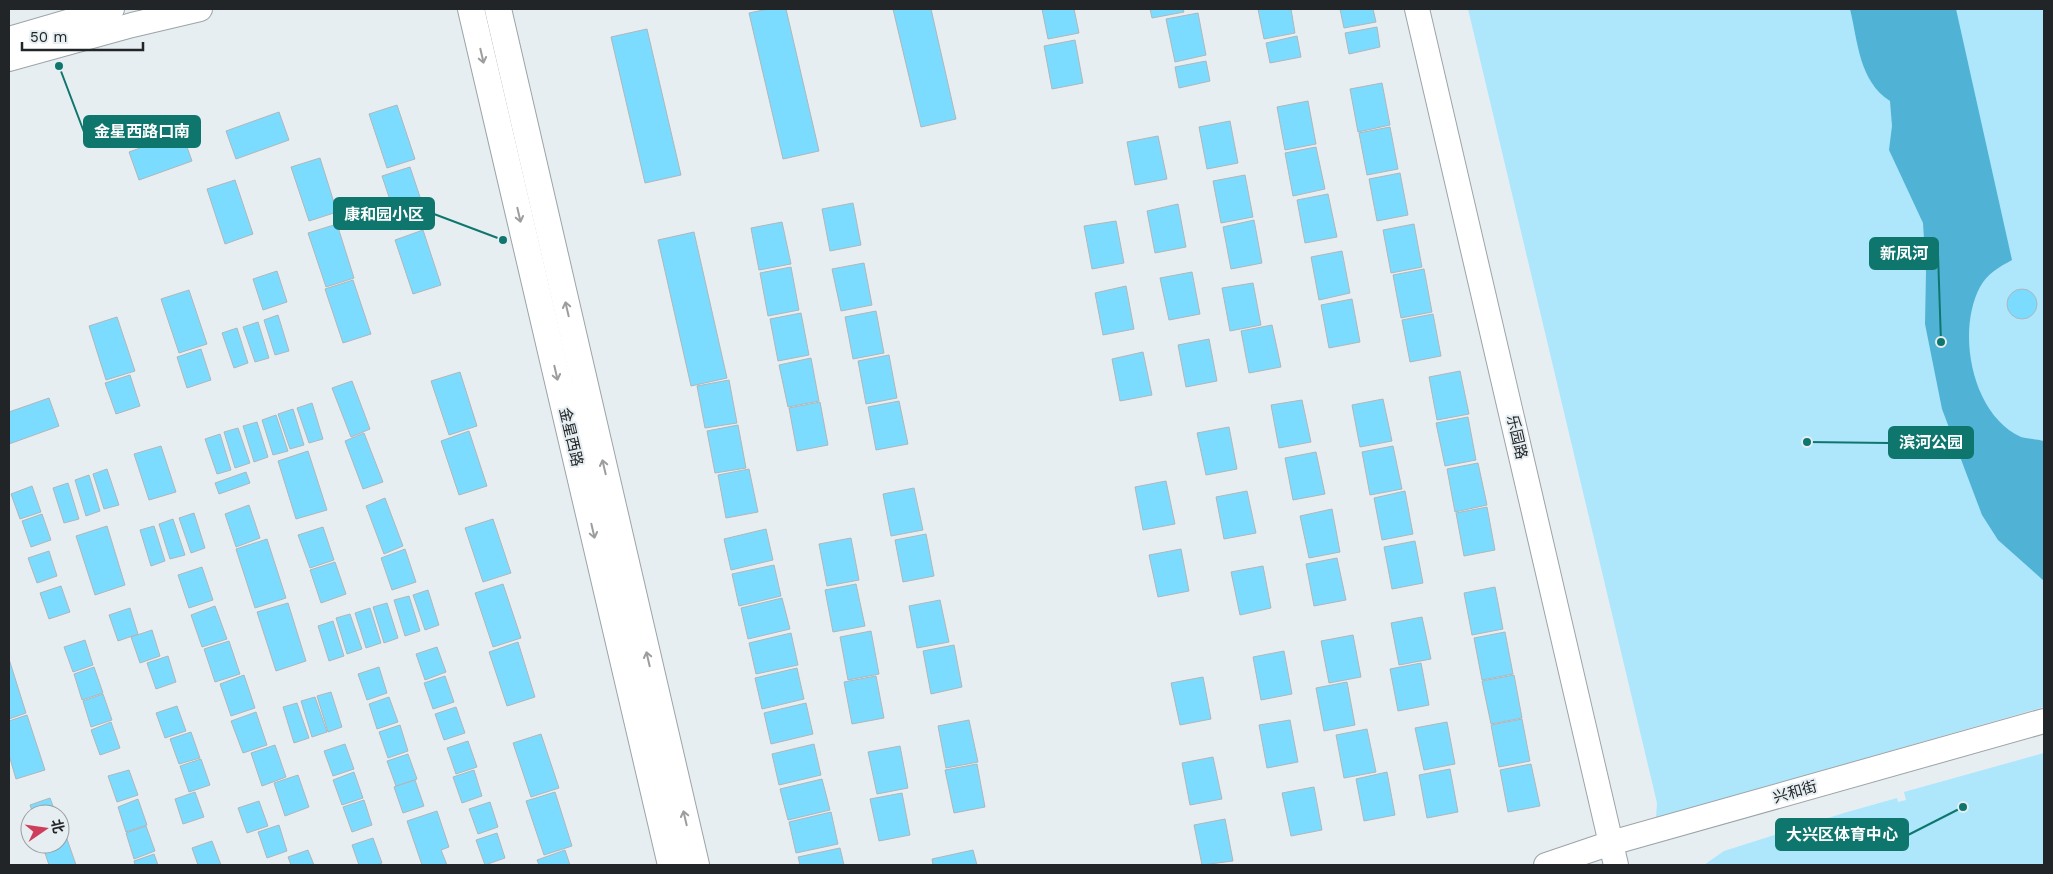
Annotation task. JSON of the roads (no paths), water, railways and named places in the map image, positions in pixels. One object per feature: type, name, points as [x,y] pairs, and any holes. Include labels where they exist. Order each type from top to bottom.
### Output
[{"type":"main road","name":"金星西路","points":[[471,9],[671,865]]},
{"type":"main road","name":"金星西路","points":[[498,9],[696,865]]},
{"type":"street","points":[[9,39],[112,9]]},
{"type":"street","points":[[9,60],[132,25],[200,9]]},
{"type":"street","name":"乐园路","points":[[1417,9],[1614,854]]},
{"type":"street","name":"兴和街","points":[[1546,865],[1614,854],[2044,722]]},
{"type":"place","name":"金星西路口南","points":[[59,66]]},
{"type":"place","name":"康和园小区","points":[[503,240]]},
{"type":"place","name":"新凤河","points":[[1941,342]]},
{"type":"place","name":"滨河公园","points":[[1807,442]]},
{"type":"place","name":"大兴区体育中心","points":[[1963,807]]}]
